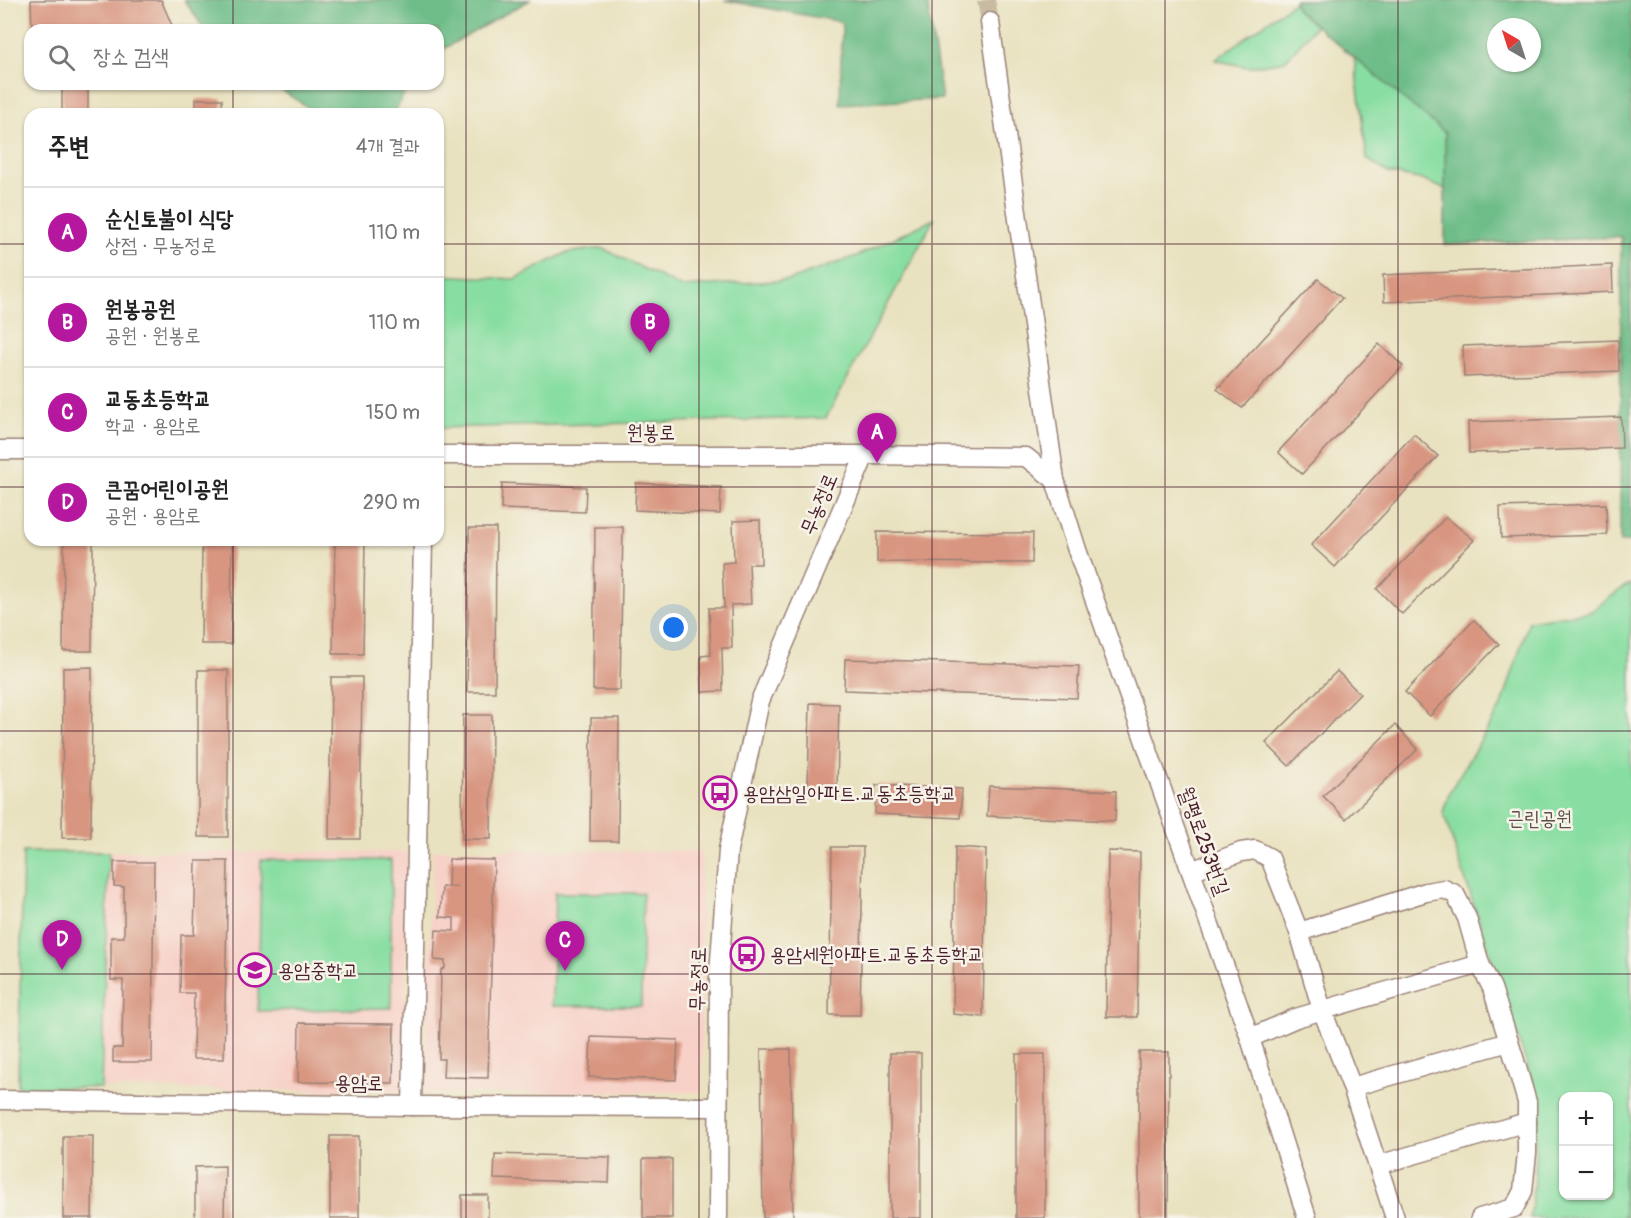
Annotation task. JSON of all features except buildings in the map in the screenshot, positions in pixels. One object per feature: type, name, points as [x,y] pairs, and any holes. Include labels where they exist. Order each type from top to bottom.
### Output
[{"type":"street","points":[[990,22],[1055,480]]},
{"type":"street","points":[[0,450],[24,450]]},
{"type":"street","name":"원봉로","points":[[444,455],[865,455]]},
{"type":"street","points":[[865,455],[1026,457],[1055,480]]},
{"type":"street","name":"무농정로","points":[[718,1218],[719,974],[728,850],[760,700],[865,455]]},
{"type":"street","name":"월평로253번길","points":[[1055,480],[1077,550],[1250,1038],[1307,1218]]},
{"type":"street","points":[[412,1106],[423,546]]},
{"type":"street","points":[[1191,871],[1255,849],[1270,858],[1299,932],[1322,1010],[1352,1087],[1395,1218]]},
{"type":"street","points":[[1299,932],[1426,891],[1444,889],[1455,894],[1467,918],[1480,963],[1492,988],[1527,1102],[1527,1152],[1523,1191],[1514,1208],[1480,1218]]},
{"type":"street","points":[[1250,1038],[1296,1018],[1480,963]]},
{"type":"street","points":[[1352,1087],[1509,1042]]},
{"type":"street","name":"용암로","points":[[0,1100],[412,1106],[718,1107]]},
{"type":"street","points":[[1378,1165],[1527,1122]]},
{"type":"shaded area","points":[[433,850],[701,851],[702,1092],[425,1093]]},
{"type":"shaded area","name":"용암중학교","points":[[109,852],[407,852],[404,1092],[101,1088]]},
{"type":"green space","points":[[184,0],[530,0],[444,49],[444,24],[201,24]]},
{"type":"green space","points":[[724,0],[927,0],[942,99],[840,104],[842,22]]},
{"type":"green space","points":[[1294,0],[1631,0],[1631,541],[1620,542],[1621,237],[1445,245],[1445,133],[1297,10]]},
{"type":"green space","points":[[1297,0],[1631,0],[1533,223],[1419,179],[1388,173],[1367,159],[1350,24],[1319,22],[1285,61],[1248,67],[1215,60]]},
{"type":"green space","points":[[281,90],[406,90],[397,108],[309,108]]},
{"type":"green space","points":[[934,219],[826,418],[444,428],[444,275],[515,279],[566,253],[602,248],[681,287],[790,280],[859,255]]},
{"type":"green space","name":"근린공원","points":[[1631,584],[1631,1218],[1530,1218],[1535,1174],[1535,1089],[1443,812],[1450,791],[1502,705],[1529,621],[1590,612]]},
{"type":"green space","points":[[23,852],[109,852],[101,1088],[18,1087]]},
{"type":"green space","points":[[261,860],[391,860],[391,1008],[258,1011]]},
{"type":"green space","points":[[555,893],[643,893],[641,1006],[552,1006]]},
{"type":"green space","points":[[1631,1124],[1631,1218],[1624,1218],[1623,1173]]},
{"type":"tunnel","points":[[986,0],[990,22]]},
{"type":"place","name":"원봉공원","points":[[650,353]]},
{"type":"place","name":"순신토불이 식당","points":[[877,463]]},
{"type":"place","name":"용암삼일아파트.교동초등학교","points":[[720,793]]},
{"type":"place","name":"용암세원아파트.교동초등학교","points":[[747,954]]},
{"type":"place","name":"큰꿈어린이공원","points":[[62,970]]},
{"type":"place","name":"용암중학교","points":[[255,970]]},
{"type":"place","name":"교동초등학교","points":[[565,971]]}]
